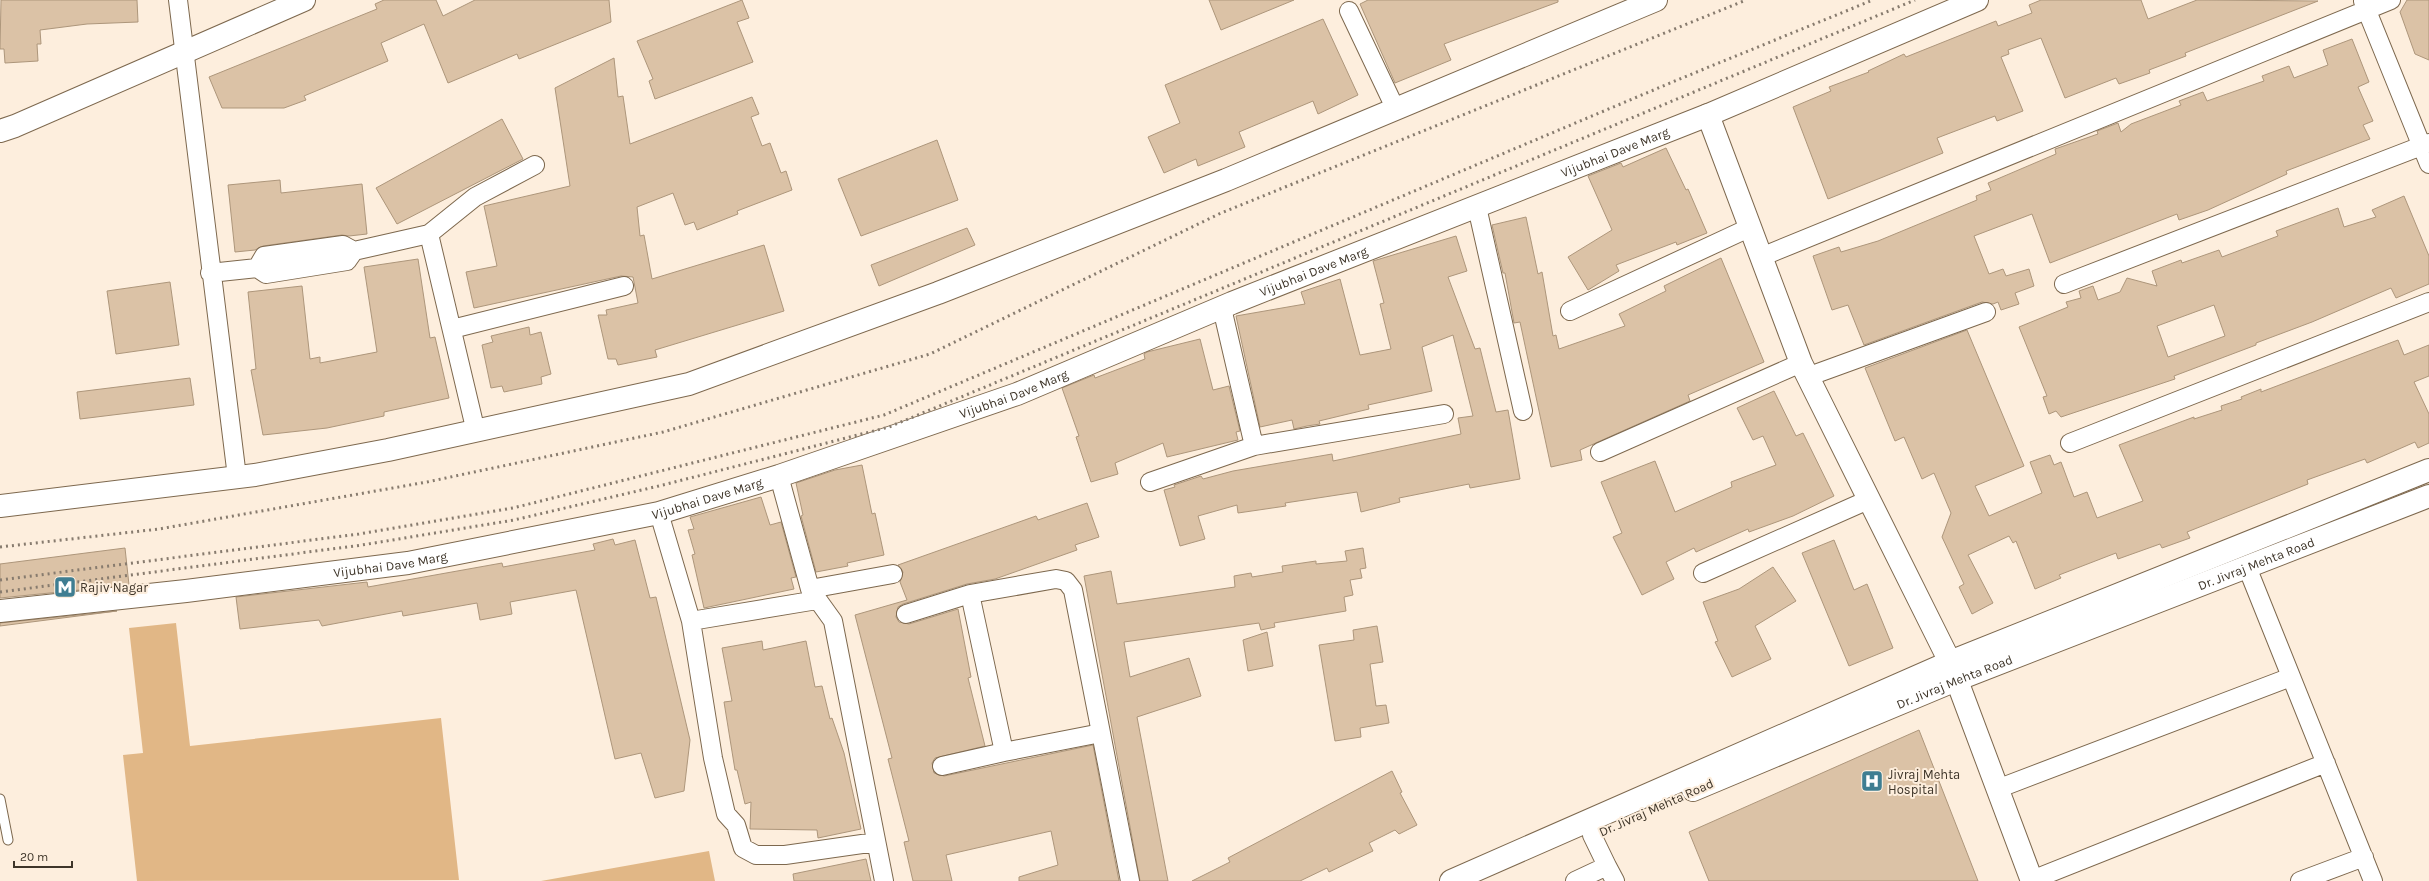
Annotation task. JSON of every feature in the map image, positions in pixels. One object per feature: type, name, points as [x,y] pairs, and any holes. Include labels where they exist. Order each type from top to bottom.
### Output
[{"type":"street","points":[[178,0],[186,52],[210,273],[237,477]]},
{"type":"street","points":[[0,131],[15,126],[304,0]]},
{"type":"street","name":"Vijubhai Dave Marg","points":[[0,611],[186,591],[408,563],[659,513],[780,476],[1017,394],[1222,308],[1708,115],[1977,0]]},
{"type":"street","points":[[1761,257],[2365,5],[2391,0]]},
{"type":"street","points":[[0,506],[237,477],[388,450],[476,432],[689,384],[938,293],[1226,180],[1396,110],[1651,1]]},
{"type":"street","points":[[2365,5],[2425,145],[2429,164]]},
{"type":"street","points":[[1349,11],[1396,110]]},
{"type":"street","points":[[1708,115],[1804,370],[1953,671],[2032,880],[2326,763]]},
{"type":"street","points":[[2064,284],[2425,145]]},
{"type":"street","points":[[210,273],[257,268],[266,274],[347,261],[354,251],[429,234],[475,197],[535,165]]},
{"type":"street","points":[[1477,207],[1523,411]]},
{"type":"street","points":[[1570,311],[1751,227]]},
{"type":"street","points":[[429,234],[476,432]]},
{"type":"street","points":[[452,329],[624,286]]},
{"type":"street","points":[[2070,443],[2429,302]]},
{"type":"street","points":[[1222,308],[1254,446]]},
{"type":"street","points":[[1600,452],[1804,370],[1986,312]]},
{"type":"street","points":[[1150,482],[1254,446],[1444,414]]},
{"type":"street","points":[[1451,881],[2429,470]]},
{"type":"street","points":[[780,476],[813,595],[833,621],[884,881]]},
{"type":"street","name":"Dr. Jivraj Mehta Road","points":[[1486,881],[1592,835],[1953,671],[2247,567],[2429,496]]},
{"type":"street","points":[[1703,573],[1868,500]]},
{"type":"street","points":[[659,513],[690,621],[713,758],[726,814],[736,824],[743,848],[756,855],[785,855],[876,842]]},
{"type":"street","points":[[2247,567],[2373,881]]},
{"type":"street","points":[[690,621],[813,595],[893,574]]},
{"type":"street","points":[[906,614],[970,594],[1056,579],[1066,581],[1073,590],[1130,881]]},
{"type":"street","points":[[970,594],[1004,752]]},
{"type":"street","points":[[1997,789],[2291,677]]},
{"type":"street","points":[[942,766],[1101,733]]},
{"type":"street","points":[[1575,881],[1611,874],[1592,835]]},
{"type":"street","points":[[2300,881],[2364,857]]},
{"type":"lane","points":[[0,799],[8,840]]},
{"type":"shaded area","points":[[176,623],[190,746],[441,718],[459,880],[137,881],[123,755],[143,753],[129,628]]},
{"type":"shaded area","points":[[709,851],[715,881],[541,881]]},
{"type":"building","points":[[1,0],[137,0],[138,22],[87,24],[40,30],[41,44],[37,44],[38,61],[5,63],[4,49],[0,49]]},
{"type":"building","points":[[384,0],[436,0],[443,16],[475,0],[609,0],[611,22],[519,59],[517,54],[448,83],[424,24],[381,43],[388,61],[304,96],[306,100],[284,108],[222,108],[209,77],[377,9],[375,4]]},
{"type":"building","points":[[742,0],[749,18],[737,22],[753,62],[655,99],[649,81],[653,79],[637,41]]},
{"type":"building","points":[[1209,0],[1294,0],[1221,30]]},
{"type":"building","points":[[1368,0],[1558,0],[1558,2],[1444,44],[1451,60],[1395,83],[1360,4]]},
{"type":"building","points":[[2041,0],[2141,0],[2148,19],[2197,0],[2318,1],[2185,53],[2186,56],[2149,70],[2150,73],[2119,84],[2116,78],[2065,98],[2041,38],[2008,50],[2009,54],[2001,57],[2023,111],[1997,121],[1995,116],[1937,138],[1943,153],[1828,199],[1793,107],[1831,91],[1829,87],[1869,72],[1868,71],[1904,54],[1906,57],[1996,21],[1998,26],[2032,13],[2029,5]]},
{"type":"building","points":[[2407,0],[2429,0],[2429,60],[2415,54],[2400,12]]},
{"type":"building","points":[[1323,19],[1358,95],[1318,114],[1313,101],[1239,132],[1245,147],[1198,166],[1196,159],[1164,173],[1148,137],[1180,123],[1165,85]]},
{"type":"building","points":[[2352,39],[2369,82],[2358,87],[2373,121],[2363,125],[2370,139],[2286,171],[2287,174],[2208,210],[2179,220],[2177,214],[2050,263],[2032,214],[1974,236],[1989,274],[2003,269],[2006,276],[2029,269],[2034,286],[2015,293],[2019,304],[2001,310],[1998,302],[1993,304],[1982,302],[1864,345],[1848,305],[1832,310],[1813,256],[1839,247],[1841,252],[1878,241],[1977,200],[1976,196],[1991,190],[1988,183],[2056,154],[2055,149],[2098,134],[2097,131],[2118,123],[2121,132],[2131,124],[2181,105],[2179,101],[2203,92],[2207,101],[2264,81],[2262,76],[2289,66],[2294,78],[2328,65],[2323,50]]},
{"type":"building","points":[[614,58],[618,97],[623,96],[630,144],[752,97],[759,114],[751,117],[762,146],[770,143],[781,173],[786,171],[792,190],[737,211],[738,214],[697,230],[694,222],[685,225],[673,193],[637,207],[640,236],[644,235],[652,279],[764,245],[784,311],[655,350],[657,357],[618,365],[616,359],[608,359],[598,315],[607,315],[606,310],[638,303],[633,277],[621,276],[474,308],[466,272],[497,266],[484,206],[570,186],[555,88]]},
{"type":"building","points":[[502,119],[523,159],[397,224],[376,188]]},
{"type":"building","points":[[937,140],[958,200],[861,236],[838,179]]},
{"type":"building","points":[[1666,148],[1686,190],[1688,189],[1707,233],[1677,245],[1676,242],[1616,265],[1619,271],[1588,290],[1568,257],[1612,230],[1588,176],[1621,163],[1623,167]]},
{"type":"building","points":[[280,180],[281,193],[362,184],[367,234],[349,236],[342,235],[263,246],[255,250],[235,252],[228,185]]},
{"type":"building","points":[[2404,196],[2429,256],[2429,284],[2396,298],[2391,288],[2312,322],[2256,343],[2256,345],[2174,376],[2175,379],[2061,417],[2056,411],[2049,414],[2043,397],[2047,396],[2019,327],[2068,307],[2066,302],[2081,298],[2079,291],[2093,286],[2098,300],[2120,292],[2127,278],[2157,286],[2152,271],[2181,260],[2182,263],[2219,250],[2222,257],[2278,236],[2276,231],[2338,208],[2344,227],[2376,217],[2372,210]],"holes":[[[2214,305],[2225,336],[2168,357],[2157,326]]]},
{"type":"building","points":[[1526,217],[1538,274],[1542,272],[1553,336],[1556,335],[1559,349],[1625,326],[1619,314],[1666,291],[1664,286],[1721,258],[1764,362],[1688,395],[1690,401],[1580,450],[1582,460],[1551,467],[1520,322],[1514,323],[1505,273],[1503,273],[1492,225]]},
{"type":"building","points":[[967,228],[975,245],[879,286],[871,265]]},
{"type":"building","points":[[1456,236],[1467,271],[1448,277],[1475,349],[1480,348],[1496,412],[1508,410],[1520,479],[1470,488],[1469,484],[1399,498],[1400,502],[1361,512],[1357,492],[1285,503],[1286,506],[1238,513],[1237,505],[1198,516],[1205,539],[1180,546],[1164,490],[1175,487],[1174,485],[1201,476],[1203,479],[1233,471],[1332,454],[1333,461],[1461,434],[1458,418],[1473,416],[1453,335],[1422,347],[1432,391],[1368,405],[1369,409],[1319,421],[1320,424],[1294,429],[1292,420],[1260,427],[1236,316],[1305,304],[1301,292],[1340,279],[1360,355],[1391,349],[1380,304],[1384,303],[1373,261]]},
{"type":"building","points":[[418,259],[430,338],[435,337],[449,398],[384,412],[384,416],[327,428],[263,435],[251,370],[256,369],[248,292],[302,286],[310,359],[320,357],[320,363],[377,352],[364,267]]},
{"type":"building","points":[[170,282],[179,345],[116,354],[107,291]]},
{"type":"building","points":[[529,327],[530,335],[541,332],[551,374],[541,377],[542,384],[504,392],[502,386],[491,388],[482,345],[493,342],[491,336]]},
{"type":"building","points":[[1967,330],[2024,466],[1975,486],[1989,516],[2042,493],[2030,462],[2050,455],[2054,465],[2061,462],[2074,497],[2087,492],[2097,518],[2143,501],[2119,445],[2194,417],[2194,419],[2222,410],[2221,406],[2242,399],[2241,397],[2261,389],[2261,392],[2398,340],[2404,355],[2429,345],[2429,376],[2414,382],[2429,414],[2429,443],[2418,448],[2415,442],[2367,463],[2365,459],[2307,480],[2308,484],[2187,532],[2190,538],[2162,548],[2160,544],[2118,559],[2116,553],[2059,575],[2061,578],[2035,589],[2016,541],[2013,543],[2009,536],[1968,555],[1993,603],[1972,614],[1959,587],[1964,584],[1942,537],[1951,513],[1934,473],[1922,479],[1904,437],[1895,441],[1865,368]]},
{"type":"building","points":[[1200,339],[1213,390],[1229,386],[1240,431],[1236,432],[1238,440],[1167,457],[1163,443],[1115,463],[1118,474],[1091,482],[1076,437],[1079,436],[1062,388],[1094,375],[1095,378],[1145,359],[1144,354],[1147,352]]},
{"type":"building","points":[[190,378],[194,405],[80,419],[77,392]]},
{"type":"building","points":[[1774,391],[1796,436],[1803,433],[1834,496],[1793,516],[1749,532],[1748,529],[1696,552],[1694,548],[1666,562],[1674,579],[1642,595],[1613,537],[1622,533],[1601,482],[1655,461],[1675,512],[1732,487],[1731,482],[1776,465],[1763,436],[1753,440],[1737,408]]},
{"type":"building","points":[[862,465],[872,514],[875,513],[884,555],[847,563],[848,566],[816,572],[801,516],[803,515],[796,483],[835,470]]},
{"type":"building","points":[[761,497],[770,525],[781,522],[796,577],[791,578],[794,589],[704,608],[692,555],[695,554],[688,530],[694,529],[690,517]]},
{"type":"building","points":[[1087,503],[1099,537],[1075,545],[1077,550],[995,579],[967,584],[903,604],[898,607],[896,617],[899,622],[909,624],[958,609],[971,677],[968,678],[985,746],[935,758],[932,763],[934,773],[944,776],[1093,745],[1119,881],[1019,881],[1019,877],[1058,865],[1051,831],[946,855],[952,881],[913,881],[904,842],[909,841],[888,759],[892,758],[855,615],[907,600],[900,582],[903,572],[898,565],[1036,516],[1038,520]]},
{"type":"building","points":[[613,539],[615,545],[635,540],[650,598],[656,597],[690,740],[684,791],[655,798],[641,753],[615,759],[576,590],[510,602],[512,614],[480,620],[477,603],[403,616],[402,611],[322,626],[319,620],[240,629],[236,597],[367,582],[368,587],[502,563],[503,567],[595,550],[593,544]]},
{"type":"building","points":[[1834,540],[1854,590],[1867,584],[1893,648],[1849,666],[1802,553]]},
{"type":"building","points":[[125,548],[129,585],[0,598],[0,564]]},
{"type":"building","points":[[1363,548],[1366,568],[1360,569],[1362,578],[1350,580],[1353,595],[1344,597],[1346,611],[1274,623],[1275,627],[1261,630],[1259,623],[1124,642],[1130,677],[1189,658],[1201,696],[1137,717],[1168,881],[1140,881],[1084,576],[1111,571],[1117,604],[1235,587],[1234,576],[1251,573],[1252,577],[1283,572],[1282,566],[1316,561],[1316,564],[1347,561],[1345,551]]},
{"type":"building","points":[[1773,567],[1796,601],[1755,626],[1771,659],[1732,677],[1715,642],[1718,641],[1703,602],[1739,589]]},
{"type":"building","points":[[117,611],[0,626],[0,623]]},
{"type":"building","points":[[1377,626],[1383,662],[1370,664],[1376,706],[1386,705],[1389,723],[1360,728],[1361,737],[1335,741],[1319,645],[1354,640],[1353,630]]},
{"type":"building","points":[[1267,632],[1273,666],[1248,671],[1243,640]]},
{"type":"building","points":[[762,641],[763,650],[806,641],[815,687],[822,686],[830,719],[832,718],[844,753],[861,829],[818,838],[817,830],[750,829],[751,802],[745,804],[737,770],[735,770],[724,702],[732,701],[722,648]]},
{"type":"building","name":"Jivraj Mehta Hospital","points":[[1919,730],[1978,881],[1709,881],[1689,832]]},
{"type":"building","points":[[1392,771],[1402,792],[1400,793],[1417,825],[1399,834],[1395,830],[1369,843],[1373,851],[1329,872],[1327,868],[1300,881],[1192,881],[1230,862],[1228,858]]},
{"type":"building","points":[[866,859],[871,881],[794,881],[793,874]]},
{"type":"railway","points":[[0,547],[159,529],[427,482],[663,432],[930,354],[1221,213],[1746,0]]},
{"type":"railway","points":[[0,580],[359,534],[513,508],[884,415],[1682,78],[1873,0]]},
{"type":"railway","points":[[0,592],[362,545],[514,520],[663,485],[889,427],[1915,0]]},
{"type":"place","name":"Rajiv Nagar","points":[[65,587]]},
{"type":"place","name":"Jivraj Mehta Hospital","points":[[1872,781]]}]
